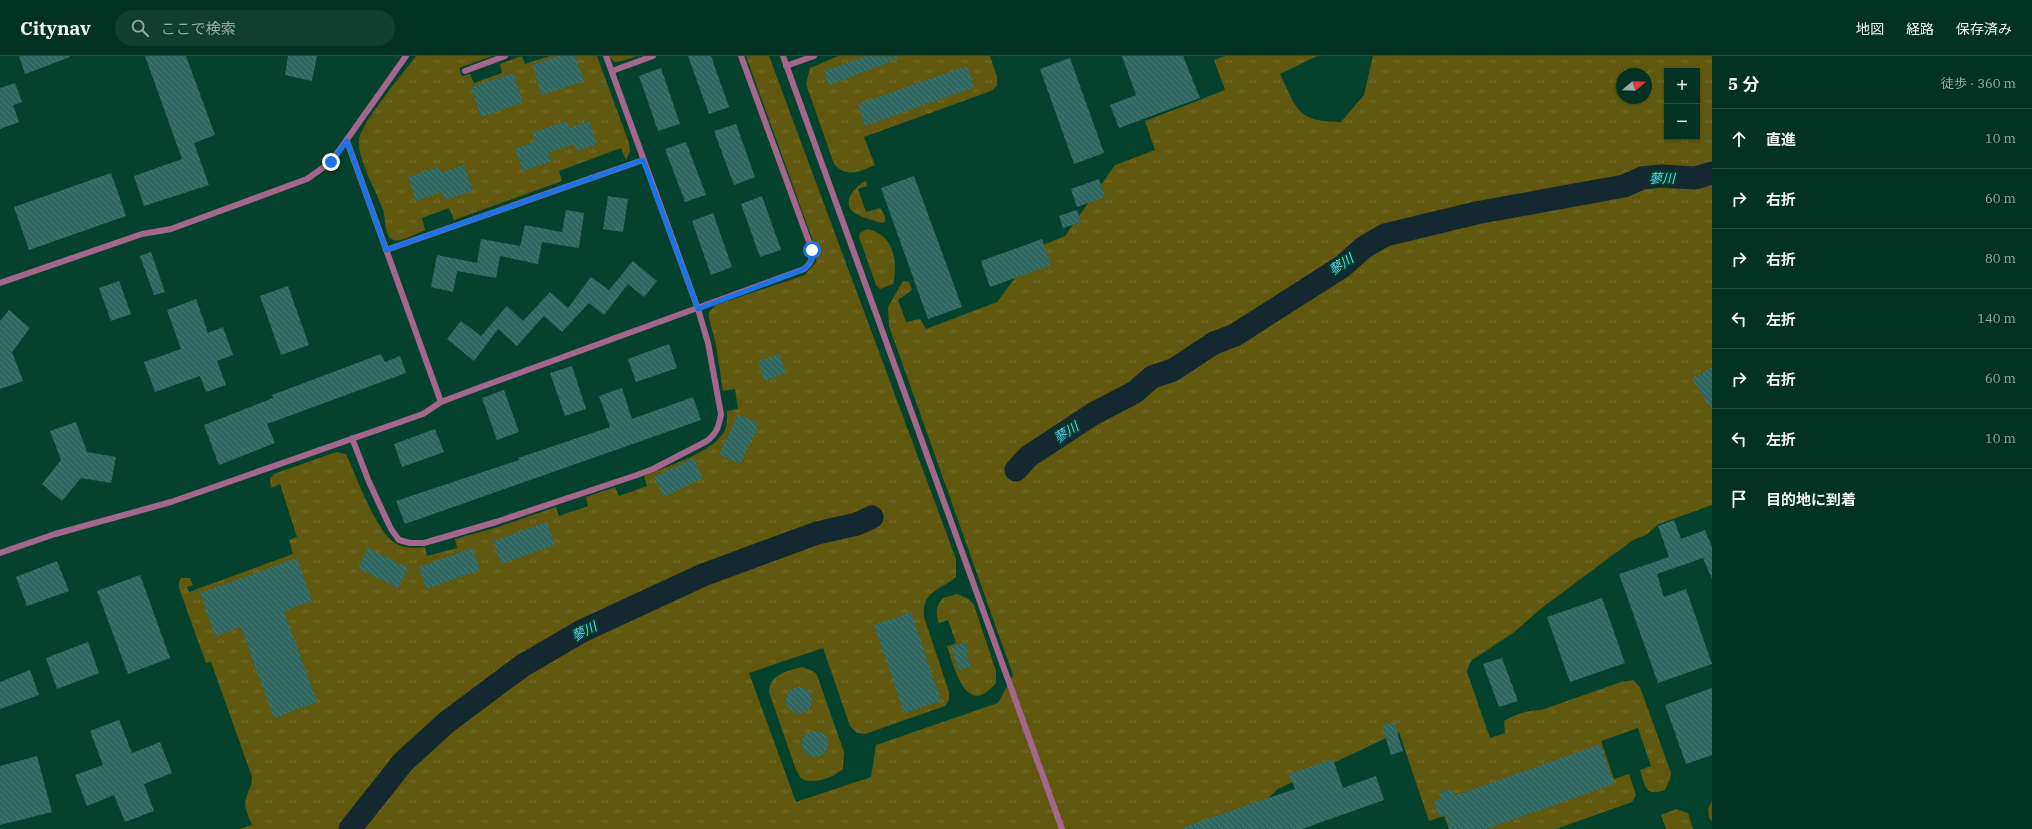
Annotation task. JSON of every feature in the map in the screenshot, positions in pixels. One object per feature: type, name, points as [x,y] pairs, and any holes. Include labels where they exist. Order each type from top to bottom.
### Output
[{"type":"lane","points":[[0,283],[142,234],[171,229],[289,187],[307,179],[325,168],[347,141],[406,56]]},
{"type":"lane","points":[[465,71],[505,56]]},
{"type":"lane","points":[[352,438],[369,482],[391,529],[399,540],[410,543],[424,543],[496,522],[648,471],[707,441],[715,435],[719,426],[721,414],[708,343],[698,309],[606,56]]},
{"type":"lane","points":[[612,71],[653,56]]},
{"type":"lane","points":[[0,553],[55,534],[171,502],[423,414],[441,402],[804,269],[810,264],[812,250],[742,56]]},
{"type":"lane","points":[[782,56],[1062,829]]},
{"type":"lane","points":[[786,66],[814,56]]},
{"type":"lane","points":[[347,141],[441,402]]},
{"type":"lane","points":[[386,250],[643,160]]},
{"type":"green space","points":[[416,56],[492,56],[459,68],[462,76],[470,74],[474,83],[502,73],[500,64],[522,56],[525,64],[550,56],[597,56],[629,143],[630,151],[626,160],[621,148],[559,171],[562,181],[454,220],[449,208],[422,218],[425,230],[405,239],[396,241],[393,240],[388,235],[383,210],[364,165],[359,146],[359,139],[367,121],[375,109]]},
{"type":"green space","points":[[609,56],[637,56],[614,62]]},
{"type":"green space","points":[[746,56],[769,56],[956,559],[956,577],[933,592],[926,601],[924,608],[924,617],[949,692],[949,700],[945,706],[865,734],[857,733],[850,726],[823,648],[749,673],[796,802],[871,777],[876,745],[998,703],[1013,675],[889,326],[888,307],[903,281],[909,282],[912,290],[898,300],[906,322],[920,319],[926,329],[997,302],[1038,247],[1065,236],[1115,165],[1155,150],[1145,121],[1225,90],[1214,60],[1225,56],[1317,56],[1280,74],[1295,105],[1300,111],[1315,119],[1341,122],[1364,95],[1373,56],[1712,56],[1712,505],[1659,524],[1646,535],[1633,540],[1543,607],[1513,633],[1472,660],[1467,672],[1490,738],[1505,733],[1504,721],[1517,715],[1527,711],[1541,710],[1621,682],[1633,680],[1640,687],[1671,773],[1665,790],[1653,792],[1647,789],[1645,785],[1640,770],[1651,766],[1638,728],[1601,741],[1614,779],[1629,774],[1636,795],[1632,802],[1556,829],[1449,829],[1444,816],[1429,821],[1399,732],[1278,789],[1235,829],[239,829],[252,825],[245,802],[252,777],[211,662],[206,663],[179,588],[179,582],[181,578],[190,578],[193,585],[187,587],[189,592],[293,554],[289,540],[297,537],[280,484],[271,488],[270,479],[274,474],[336,452],[346,454],[374,516],[388,537],[395,543],[405,547],[425,547],[427,556],[457,548],[455,539],[498,527],[556,507],[559,516],[588,506],[586,497],[615,487],[619,496],[647,486],[644,476],[699,453],[718,440],[726,427],[727,411],[738,409],[735,389],[723,391],[709,312],[716,305],[805,275],[816,262],[817,252]]},
{"type":"green space","points":[[838,56],[990,56],[997,77],[997,86],[991,91],[864,137],[875,165],[864,170],[848,172],[843,171],[834,164],[806,84],[810,68]]},
{"type":"green space","points":[[866,181],[867,186],[858,189],[866,212],[880,208],[885,216],[885,222],[882,223],[864,218],[855,213],[849,205],[851,195],[858,186]]},
{"type":"green space","points":[[867,229],[883,236],[892,250],[894,258],[895,266],[893,284],[880,289],[876,285],[859,237],[860,233]]},
{"type":"green space","points":[[957,594],[969,599],[974,605],[996,671],[996,683],[986,693],[977,696],[969,693],[963,687],[958,677],[947,646],[956,643],[948,620],[939,623],[937,616],[939,604],[943,598]]},
{"type":"green space","points":[[802,667],[813,671],[817,675],[844,752],[843,769],[834,775],[817,781],[801,778],[796,770],[769,692],[772,681],[776,677],[785,672]]},
{"type":"green space","points":[[1712,801],[1712,821],[1709,818],[1708,809]]},
{"type":"green space","points":[[1676,809],[1688,813],[1693,829],[1666,829],[1661,815]]},
{"type":"building","points":[[19,56],[70,56],[70,57],[25,74]]},
{"type":"building","points":[[145,56],[186,56],[215,135],[194,143],[209,185],[144,206],[134,176],[182,159]]},
{"type":"building","points":[[288,56],[317,56],[312,81],[285,75]]},
{"type":"building","points":[[559,56],[575,56],[584,81],[542,95],[532,65]]},
{"type":"building","points":[[688,56],[711,56],[729,107],[709,114]]},
{"type":"building","points":[[866,56],[903,57],[829,85],[824,71]]},
{"type":"building","points":[[1122,56],[1183,56],[1200,98],[1119,128],[1110,105],[1136,95]]},
{"type":"building","points":[[1070,58],[1104,153],[1074,164],[1040,69]]},
{"type":"building","points":[[967,66],[974,87],[865,126],[858,104]]},
{"type":"building","points":[[661,68],[680,124],[658,131],[639,76]]},
{"type":"building","points":[[513,73],[523,102],[481,117],[471,87]]},
{"type":"building","points":[[15,83],[22,102],[13,105],[19,122],[0,129],[0,88]]},
{"type":"building","points":[[567,121],[569,128],[589,121],[597,144],[577,151],[574,144],[548,153],[551,161],[523,171],[515,149],[535,142],[532,133]]},
{"type":"building","points":[[736,124],[755,177],[734,185],[714,131]]},
{"type":"building","points":[[686,142],[706,195],[685,202],[665,149]]},
{"type":"building","points":[[464,165],[473,190],[445,200],[442,192],[416,201],[408,177],[438,167],[441,173]]},
{"type":"building","points":[[111,173],[126,216],[29,250],[14,207]]},
{"type":"building","points":[[914,176],[962,307],[928,319],[881,188]]},
{"type":"building","points":[[1099,179],[1105,197],[1077,207],[1071,189]]},
{"type":"building","points":[[608,196],[628,199],[623,232],[603,229]]},
{"type":"building","points":[[762,196],[781,250],[760,257],[741,204]]},
{"type":"building","points":[[566,210],[584,213],[579,248],[542,242],[538,264],[500,256],[496,278],[457,271],[453,292],[431,287],[437,255],[477,263],[481,239],[520,246],[525,225],[562,232]]},
{"type":"building","points":[[1077,210],[1081,222],[1063,228],[1059,216]]},
{"type":"building","points":[[713,213],[732,267],[711,275],[692,221]]},
{"type":"building","points":[[1042,239],[1051,265],[990,287],[981,261]]},
{"type":"building","points":[[151,252],[165,292],[154,295],[140,256]]},
{"type":"building","points":[[633,261],[657,281],[644,297],[628,284],[604,315],[589,303],[562,332],[544,316],[517,346],[498,329],[474,361],[447,339],[461,321],[481,336],[507,306],[523,321],[550,292],[568,308],[591,277],[609,290]]},
{"type":"building","points":[[119,281],[131,314],[111,321],[99,288]]},
{"type":"building","points":[[288,286],[309,345],[281,355],[260,296]]},
{"type":"building","points":[[196,299],[208,333],[223,327],[233,355],[217,361],[226,385],[206,392],[200,376],[155,392],[144,362],[181,349],[167,310]]},
{"type":"building","points":[[9,310],[30,328],[12,352],[23,381],[0,389],[0,321]]},
{"type":"building","points":[[669,344],[677,368],[636,382],[628,359]]},
{"type":"building","points":[[381,354],[385,362],[400,356],[406,373],[267,424],[275,443],[219,465],[204,425],[273,398],[272,395]]},
{"type":"building","points":[[779,354],[786,373],[764,381],[758,361]]},
{"type":"building","points":[[572,366],[586,409],[565,416],[550,373]]},
{"type":"building","points":[[1712,367],[1712,410],[1692,379]]},
{"type":"building","points":[[622,388],[632,419],[693,397],[701,420],[405,524],[396,501],[519,460],[518,458],[610,427],[599,396]]},
{"type":"building","points":[[504,390],[519,432],[497,440],[482,398]]},
{"type":"building","points":[[738,414],[759,424],[740,464],[719,454]]},
{"type":"building","points":[[76,422],[87,452],[116,457],[111,483],[81,478],[62,501],[42,484],[61,460],[50,431]]},
{"type":"building","points":[[435,429],[444,452],[402,467],[394,444]]},
{"type":"building","points":[[693,458],[703,478],[664,497],[654,477]]},
{"type":"building","points":[[1674,520],[1681,539],[1705,530],[1712,547],[1712,579],[1703,558],[1657,574],[1664,597],[1686,589],[1712,664],[1658,683],[1619,574],[1669,557],[1658,526]]},
{"type":"building","points":[[547,522],[555,545],[501,564],[493,541]]},
{"type":"building","points":[[368,548],[408,568],[398,588],[358,568]]},
{"type":"building","points":[[472,548],[480,570],[426,589],[419,567]]},
{"type":"building","points":[[297,558],[312,601],[284,611],[317,702],[274,718],[241,627],[215,636],[200,593]]},
{"type":"building","points":[[57,561],[69,591],[27,606],[16,577]]},
{"type":"building","points":[[140,575],[170,658],[128,674],[97,591]]},
{"type":"building","points":[[1602,598],[1625,663],[1570,682],[1547,617]]},
{"type":"building","points":[[911,612],[941,701],[904,713],[874,625]]},
{"type":"building","points":[[88,642],[99,673],[57,689],[46,658]]},
{"type":"building","points":[[965,642],[969,654],[966,654],[971,666],[959,670],[951,647]]},
{"type":"building","points":[[1502,658],[1518,701],[1499,707],[1483,664]]},
{"type":"building","points":[[30,670],[39,695],[0,709],[0,682]]},
{"type":"building","points":[[799,687],[808,691],[812,700],[808,709],[799,713],[790,709],[786,700],[790,691]]},
{"type":"building","points":[[1712,688],[1712,755],[1686,764],[1665,705]]},
{"type":"building","points":[[119,720],[132,753],[160,742],[172,773],[144,784],[154,811],[125,822],[114,795],[87,806],[75,775],[103,765],[90,731]]},
{"type":"building","points":[[1394,722],[1403,751],[1391,755],[1382,726]]},
{"type":"building","points":[[815,731],[824,735],[828,744],[824,753],[815,757],[806,753],[802,744],[806,735]]},
{"type":"building","points":[[1600,744],[1614,784],[1486,829],[1450,829],[1445,814],[1439,816],[1434,802],[1441,799],[1439,793],[1452,789],[1454,795],[1463,793]]},
{"type":"building","points":[[37,756],[52,812],[0,825],[0,766]]},
{"type":"building","points":[[1333,759],[1343,788],[1376,776],[1384,800],[1302,829],[1184,829],[1184,827],[1295,789],[1289,774]]},
{"type":"waterway","name":"蓼川","points":[[1016,470],[1029,456],[1093,414],[1135,392],[1152,377],[1173,370],[1214,343],[1235,335],[1343,266],[1363,248],[1385,235],[1476,213],[1624,186],[1642,178],[1661,176],[1695,178],[1712,173]]},
{"type":"waterway","name":"蓼川","points":[[350,829],[403,762],[447,722],[522,666],[582,631],[703,575],[817,533],[857,524],[872,517]]},
{"type":"route","points":[[331,162],[347,141],[386,250],[643,160],[698,309],[804,269],[810,264],[812,250]]}]
